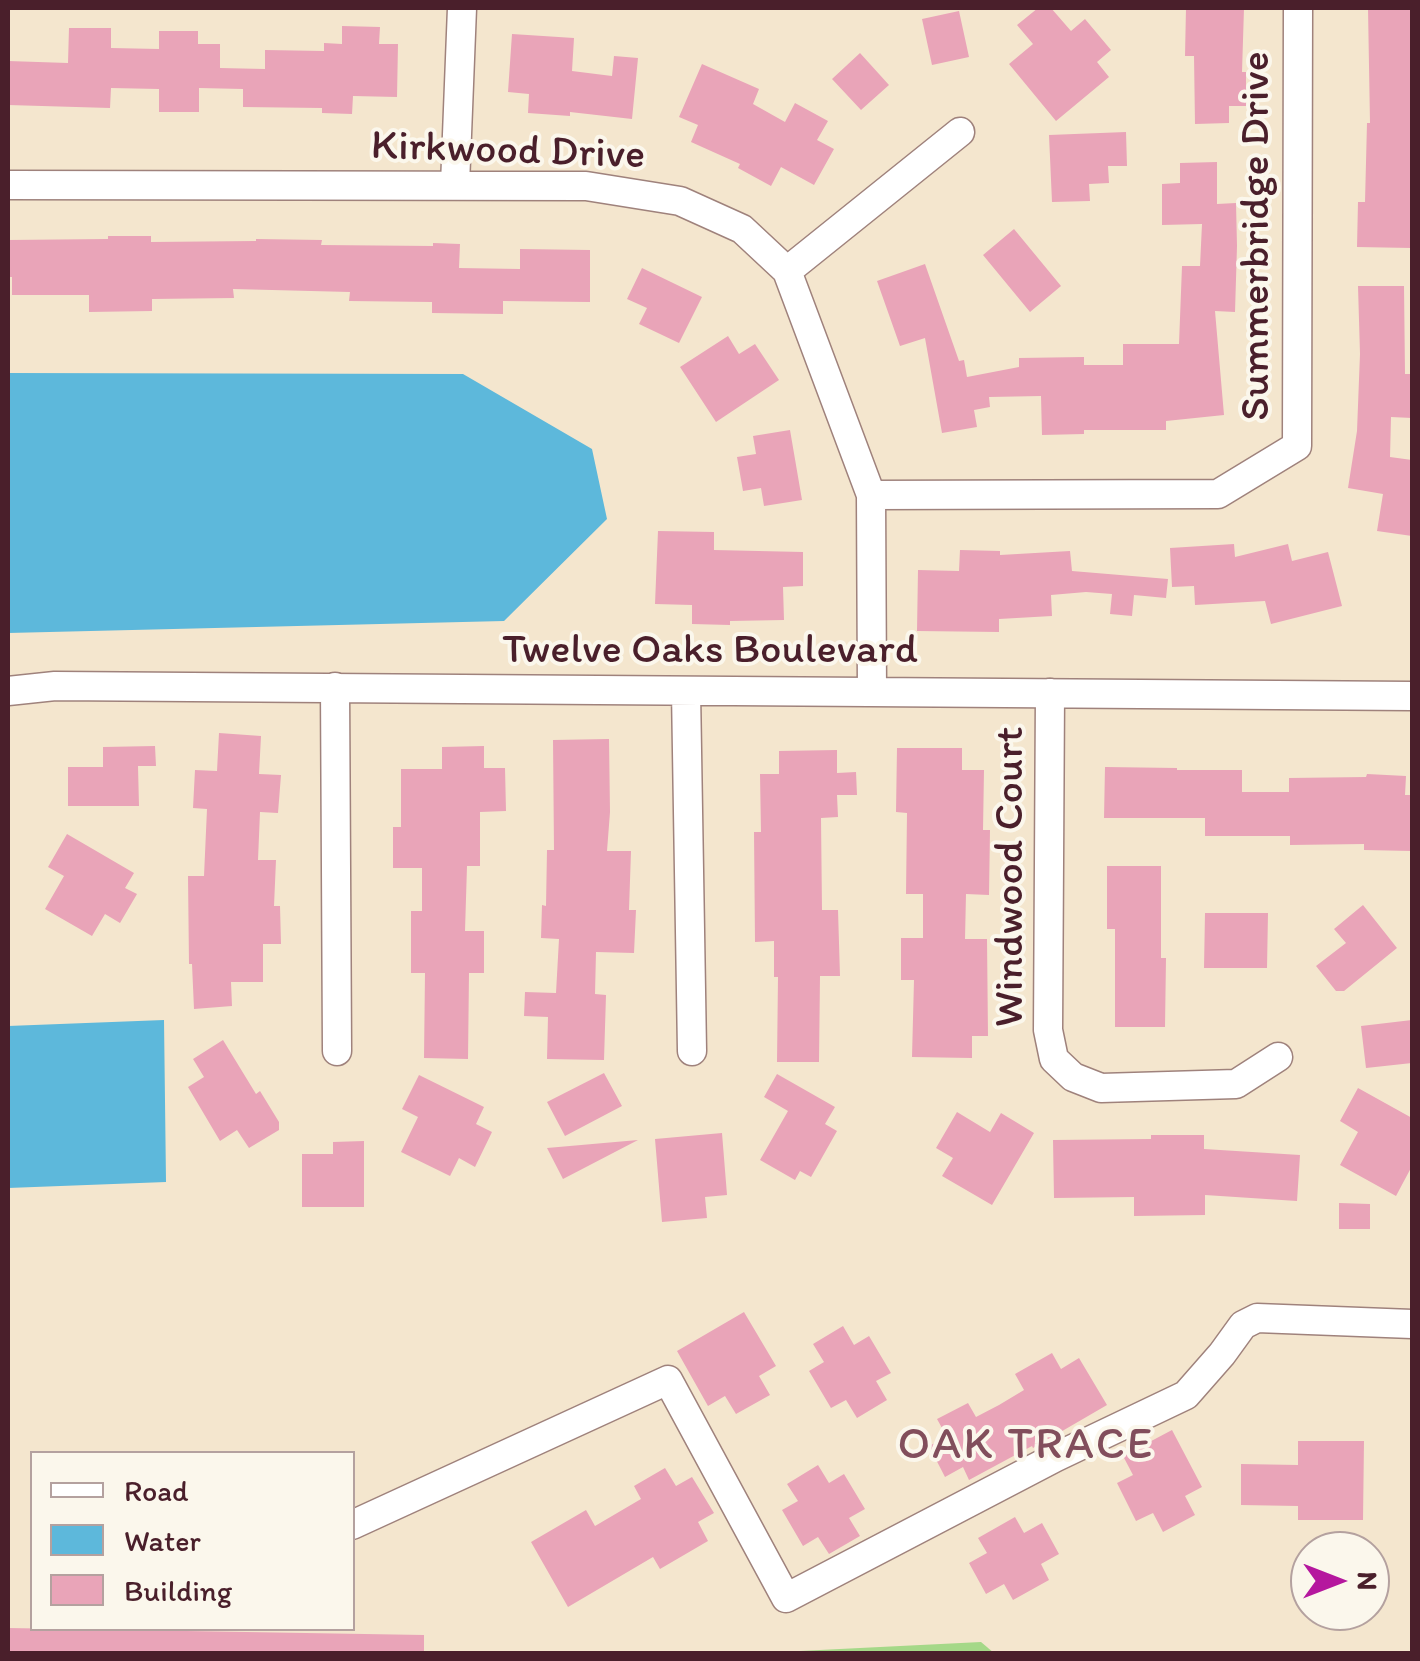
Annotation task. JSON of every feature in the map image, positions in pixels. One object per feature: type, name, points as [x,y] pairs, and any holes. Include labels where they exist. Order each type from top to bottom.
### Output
[{"type":"street","points":[[455,185],[462,8]]},
{"type":"street","name":"Summerbridge Drive","points":[[871,495],[1218,494],[1296,446],[1298,8]]},
{"type":"street","points":[[786,271],[960,132]]},
{"type":"street","name":"Kirkwood Drive","points":[[8,185],[586,186],[680,201],[742,229],[786,271],[871,495],[872,692]]},
{"type":"street","name":"Twelve Oaks Boulevard","points":[[8,691],[55,686],[1412,696]]},
{"type":"street","points":[[335,688],[337,1050]]},
{"type":"street","points":[[686,690],[692,1051]]},
{"type":"street","name":"Windwood Court","points":[[1050,693],[1048,1030],[1054,1059],[1073,1077],[1101,1088],[1236,1084],[1278,1058]]},
{"type":"street","points":[[355,1523],[668,1380],[786,1598],[1056,1457],[1186,1396],[1243,1325],[1257,1318],[1412,1324]]},
{"type":"green space","points":[[981,1642],[994,1653],[759,1653]]},
{"type":"water","points":[[8,373],[463,374],[592,449],[607,519],[504,621],[8,633]]},
{"type":"water","points":[[164,1020],[166,1182],[8,1188],[8,1026]]},
{"type":"building","points":[[1038,8],[1051,8],[1071,31],[1085,19],[1111,50],[1097,62],[1109,77],[1056,121],[1009,64],[1033,44],[1017,25]]},
{"type":"building","points":[[1186,8],[1244,8],[1242,72],[1246,72],[1246,106],[1229,106],[1229,123],[1195,124],[1194,56],[1185,56]]},
{"type":"building","points":[[1368,8],[1411,8],[1412,248],[1357,247],[1358,202],[1365,202],[1370,123]]},
{"type":"building","points":[[959,11],[969,57],[932,65],[922,19]]},
{"type":"building","points":[[342,26],[380,27],[379,44],[398,44],[397,97],[353,96],[352,114],[322,113],[322,108],[243,107],[243,89],[199,88],[199,112],[159,112],[159,89],[111,88],[110,108],[8,105],[8,61],[68,63],[69,28],[111,28],[111,48],[159,49],[159,31],[198,31],[198,44],[220,44],[220,68],[265,69],[265,50],[324,51],[324,43],[342,44]]},
{"type":"building","points":[[512,34],[574,38],[572,71],[612,76],[614,56],[638,58],[632,119],[570,112],[570,116],[528,113],[529,94],[508,92]]},
{"type":"building","points":[[860,53],[889,85],[861,110],[832,79]]},
{"type":"building","points":[[702,64],[759,89],[753,104],[785,122],[795,103],[828,121],[817,140],[834,149],[814,185],[781,167],[771,186],[738,168],[740,164],[691,142],[698,125],[679,117]]},
{"type":"building","points":[[1126,132],[1127,166],[1108,166],[1109,183],[1089,184],[1090,201],[1052,202],[1049,135]]},
{"type":"building","points":[[1217,162],[1217,204],[1236,203],[1235,312],[1215,311],[1224,415],[1166,421],[1166,430],[1084,430],[1084,434],[1042,435],[1041,396],[989,397],[990,407],[974,410],[977,427],[942,433],[925,338],[900,346],[877,281],[925,264],[959,361],[964,360],[967,377],[1019,367],[1019,358],[1084,357],[1084,365],[1123,365],[1123,344],[1179,344],[1182,266],[1200,266],[1202,224],[1162,225],[1162,184],[1180,183],[1180,163]]},
{"type":"building","points":[[1014,229],[1061,286],[1030,312],[983,255]]},
{"type":"building","points":[[151,236],[151,242],[256,239],[322,240],[321,245],[460,244],[459,268],[520,269],[520,249],[590,250],[590,302],[503,301],[503,314],[432,313],[432,302],[349,301],[350,292],[233,289],[234,298],[152,299],[152,311],[89,312],[89,295],[12,295],[8,240]]},
{"type":"building","points":[[642,268],[702,297],[679,343],[639,324],[647,308],[627,299]]},
{"type":"building","points":[[1358,286],[1404,286],[1405,374],[1410,374],[1412,418],[1391,417],[1390,457],[1412,460],[1412,536],[1377,531],[1383,494],[1348,488],[1357,431]]},
{"type":"building","points":[[728,336],[739,354],[755,344],[779,380],[716,422],[680,367]]},
{"type":"building","points":[[790,430],[802,500],[764,506],[761,488],[743,491],[737,457],[756,454],[753,436]]},
{"type":"building","points":[[658,531],[714,532],[714,550],[803,552],[803,586],[783,587],[784,620],[692,624],[692,605],[655,604]]},
{"type":"building","points":[[1234,544],[1235,557],[1288,544],[1292,561],[1328,552],[1342,606],[1271,624],[1265,601],[1195,605],[1194,586],[1172,587],[1170,548]]},
{"type":"building","points":[[960,550],[1000,551],[1000,555],[1070,551],[1072,571],[1168,579],[1166,598],[1134,595],[1132,616],[1110,614],[1112,594],[1051,595],[1052,616],[999,619],[999,632],[917,631],[918,570],[959,571]]},
{"type":"building","points":[[219,733],[261,736],[259,774],[281,775],[278,813],[260,812],[258,860],[276,860],[274,906],[280,906],[281,944],[263,944],[263,982],[231,982],[232,1006],[194,1009],[188,876],[204,876],[207,809],[193,808],[195,770],[217,771]]},
{"type":"building","points":[[609,739],[607,851],[631,851],[629,910],[636,910],[634,953],[596,952],[595,994],[606,995],[604,1060],[547,1059],[548,1017],[524,1016],[525,992],[556,993],[559,939],[541,938],[547,850],[554,850],[553,740]]},
{"type":"building","points":[[155,746],[156,766],[138,766],[139,806],[68,806],[68,767],[103,767],[103,747]]},
{"type":"building","points":[[484,746],[484,768],[505,768],[506,811],[480,812],[480,866],[467,866],[465,931],[484,931],[484,973],[469,973],[468,1059],[424,1058],[425,973],[411,973],[411,911],[422,911],[422,868],[393,868],[393,827],[401,827],[401,769],[442,769],[442,747]]},
{"type":"building","points":[[897,748],[962,748],[962,770],[984,770],[983,830],[990,830],[989,895],[966,894],[965,939],[987,939],[988,1036],[972,1036],[972,1058],[912,1057],[914,980],[901,980],[901,938],[923,938],[923,894],[906,894],[907,813],[896,812]]},
{"type":"building","points":[[837,750],[837,773],[856,772],[857,795],[837,795],[838,817],[821,818],[822,910],[838,910],[840,976],[820,976],[819,1062],[777,1062],[778,977],[774,977],[774,941],[755,942],[754,832],[761,832],[760,774],[779,774],[779,751]]},
{"type":"building","points":[[1105,767],[1242,770],[1242,792],[1289,792],[1289,778],[1406,776],[1405,795],[1412,795],[1412,851],[1364,850],[1364,844],[1290,845],[1290,836],[1205,836],[1205,818],[1104,818]]},
{"type":"building","points":[[67,834],[134,873],[125,888],[137,894],[120,923],[105,914],[92,936],[45,909],[64,876],[48,867]]},
{"type":"building","points":[[1107,866],[1161,866],[1165,1027],[1115,1027],[1115,929],[1107,929]]},
{"type":"building","points":[[1363,905],[1397,948],[1344,991],[1336,991],[1316,966],[1346,943],[1334,929]]},
{"type":"building","points":[[1205,913],[1268,913],[1267,968],[1204,968]]},
{"type":"building","points":[[1412,1020],[1412,1063],[1366,1068],[1361,1026]]},
{"type":"building","points":[[223,1040],[256,1094],[260,1091],[279,1122],[279,1130],[249,1148],[237,1130],[220,1141],[188,1087],[204,1077],[193,1059]]},
{"type":"building","points":[[604,1073],[622,1106],[565,1136],[547,1102]]},
{"type":"building","points":[[777,1074],[835,1107],[825,1124],[837,1131],[811,1177],[800,1171],[795,1180],[760,1160],[788,1111],[764,1097]]},
{"type":"building","points":[[419,1075],[484,1107],[476,1124],[492,1132],[475,1167],[459,1158],[450,1176],[401,1152],[418,1117],[402,1109]]},
{"type":"building","points":[[1358,1088],[1412,1118],[1412,1166],[1396,1196],[1340,1165],[1358,1132],[1340,1121]]},
{"type":"building","points":[[957,1112],[990,1132],[1001,1113],[1034,1133],[992,1205],[942,1176],[953,1158],[936,1148]]},
{"type":"building","points":[[722,1133],[727,1195],[705,1197],[707,1218],[662,1222],[655,1139]]},
{"type":"building","points":[[1151,1135],[1204,1135],[1204,1149],[1300,1155],[1297,1201],[1205,1195],[1205,1215],[1134,1216],[1134,1197],[1054,1198],[1053,1140],[1151,1139]]},
{"type":"building","points":[[638,1140],[563,1179],[547,1148]]},
{"type":"building","points":[[364,1141],[364,1207],[302,1207],[302,1154],[333,1154],[333,1142]]},
{"type":"building","points":[[1339,1203],[1370,1204],[1370,1229],[1339,1229]]},
{"type":"building","points":[[744,1312],[776,1366],[759,1376],[770,1395],[736,1414],[725,1396],[708,1406],[677,1351]]},
{"type":"building","points":[[843,1326],[854,1345],[869,1336],[891,1373],[876,1381],[887,1400],[857,1418],[846,1400],[831,1408],[809,1371],[824,1362],[813,1344]]},
{"type":"building","points":[[1052,1353],[1061,1369],[1079,1358],[1107,1405],[969,1480],[963,1467],[945,1477],[929,1446],[947,1437],[937,1419],[968,1403],[976,1417],[999,1405],[1024,1390],[1015,1374]]},
{"type":"building","points":[[1172,1430],[1202,1487],[1185,1496],[1195,1515],[1163,1532],[1153,1513],[1136,1521],[1117,1483],[1133,1475],[1123,1456]]},
{"type":"building","points":[[1298,1441],[1364,1441],[1363,1520],[1298,1520],[1298,1506],[1241,1505],[1241,1464],[1298,1465]]},
{"type":"building","points":[[818,1465],[829,1483],[844,1474],[865,1509],[849,1518],[860,1536],[829,1554],[818,1537],[803,1546],[782,1510],[798,1501],[787,1484]]},
{"type":"building","points":[[665,1468],[676,1486],[692,1477],[714,1513],[698,1522],[708,1541],[660,1569],[653,1557],[568,1607],[531,1542],[586,1510],[595,1526],[641,1499],[634,1486]]},
{"type":"building","points":[[1015,1517],[1024,1533],[1042,1523],[1059,1554],[1041,1564],[1049,1580],[1013,1600],[1004,1584],[986,1594],[969,1563],[987,1553],[978,1538]]},
{"type":"building","points":[[8,1628],[424,1635],[424,1654],[8,1654]]},
{"type":"district","name":"OAK TRACE","points":[[1026,1447]]}]
